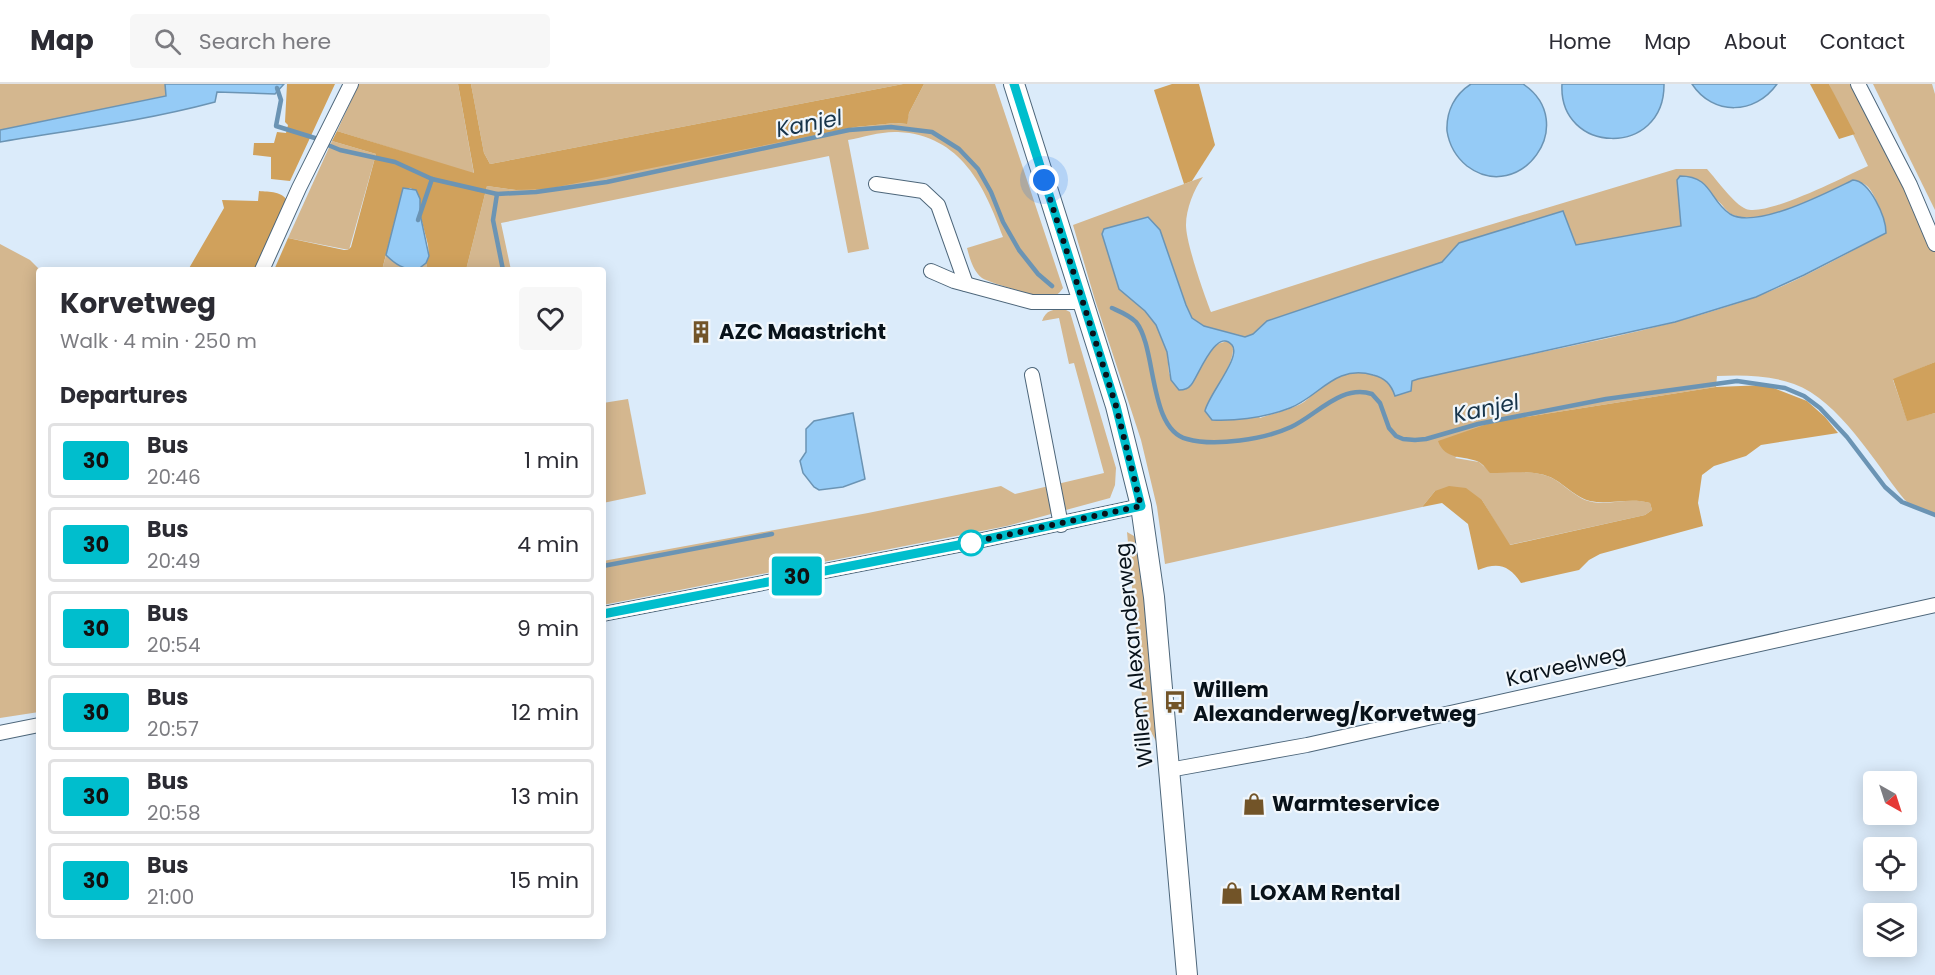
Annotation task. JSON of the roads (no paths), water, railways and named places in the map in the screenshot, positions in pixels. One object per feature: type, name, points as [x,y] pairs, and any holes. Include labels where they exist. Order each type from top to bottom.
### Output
[{"type":"street","points":[[263,267],[299,188],[351,84]]},
{"type":"street","name":"Willem Alexanderweg","points":[[1014,84],[1116,406],[1141,506],[1151,569],[1186,975]]},
{"type":"street","points":[[1858,84],[1910,185],[1935,244]]},
{"type":"street","points":[[876,184],[923,190],[938,205],[966,284]]},
{"type":"street","points":[[931,271],[966,284],[1032,302],[1082,302]]},
{"type":"street","points":[[1032,375],[1061,525]]},
{"type":"street","points":[[606,613],[1061,525],[1141,506]]},
{"type":"street","name":"Karveelweg","points":[[1169,770],[1307,745],[1935,605]]},
{"type":"street","points":[[0,733],[36,726]]},
{"type":"water","points":[[165,84],[284,84],[275,94],[217,92],[215,102],[162,115],[0,142],[0,130],[166,96]]},
{"type":"water","points":[[1471,84],[1523,84],[1539,100],[1546,119],[1545,138],[1537,155],[1523,168],[1506,176],[1487,176],[1467,166],[1456,154],[1448,136],[1448,117],[1456,98]]},
{"type":"water","points":[[1562,84],[1664,84],[1660,108],[1648,125],[1631,135],[1612,138],[1593,135],[1576,124],[1565,107]]},
{"type":"water","points":[[1692,84],[1777,84],[1757,102],[1734,108],[1711,102]]},
{"type":"water","points":[[1680,176],[1690,177],[1704,184],[1723,208],[1730,214],[1742,218],[1757,217],[1792,208],[1853,180],[1865,186],[1876,201],[1886,233],[1756,297],[1675,322],[1418,379],[1412,381],[1411,391],[1395,396],[1392,388],[1381,378],[1360,373],[1348,374],[1328,383],[1290,408],[1261,416],[1222,420],[1212,420],[1205,411],[1229,367],[1234,351],[1232,345],[1226,341],[1220,342],[1208,356],[1191,385],[1179,390],[1171,380],[1167,352],[1156,325],[1145,311],[1119,289],[1102,234],[1104,229],[1148,217],[1160,230],[1192,318],[1204,326],[1245,337],[1253,334],[1267,321],[1442,262],[1459,243],[1563,211],[1576,245],[1681,226],[1677,180]]},
{"type":"water","points":[[403,188],[416,190],[420,199],[420,214],[429,256],[426,263],[421,267],[403,267],[386,255]]},
{"type":"water","points":[[853,413],[865,479],[843,487],[819,490],[803,473],[800,461],[806,452],[806,429],[814,421]]},
{"type":"waterway","name":"Kanjel","points":[[277,88],[281,100],[276,126],[318,139]]},
{"type":"waterway","name":"Kanjel","points":[[328,145],[340,150],[395,162],[432,179],[497,194],[536,192],[607,182],[849,130],[891,127],[932,132],[959,149],[978,169],[1019,250],[1038,274],[1052,286]]},
{"type":"waterway","points":[[418,220],[432,179]]},
{"type":"waterway","name":"Kanjel","points":[[497,194],[493,220],[502,267]]},
{"type":"waterway","name":"Kanjel","points":[[1112,308],[1136,322],[1143,334],[1159,404],[1174,432],[1187,439],[1225,442],[1268,435],[1301,422],[1330,402],[1350,393],[1372,394],[1380,403],[1389,428],[1396,436],[1415,440],[1478,424],[1606,399],[1737,381],[1785,388],[1804,396],[1820,408],[1847,437],[1885,487],[1902,502],[1935,515]]},
{"type":"waterway","name":"Kanjel","points":[[606,565],[772,534]]},
{"type":"place","name":"AZC Maastricht","points":[[701,332]]},
{"type":"place","name":"Willem Alexanderweg/Korvetweg","points":[[1175,702]]},
{"type":"place","name":"Warmteservice","points":[[1254,804]]},
{"type":"place","name":"LOXAM Rental","points":[[1232,893]]}]
